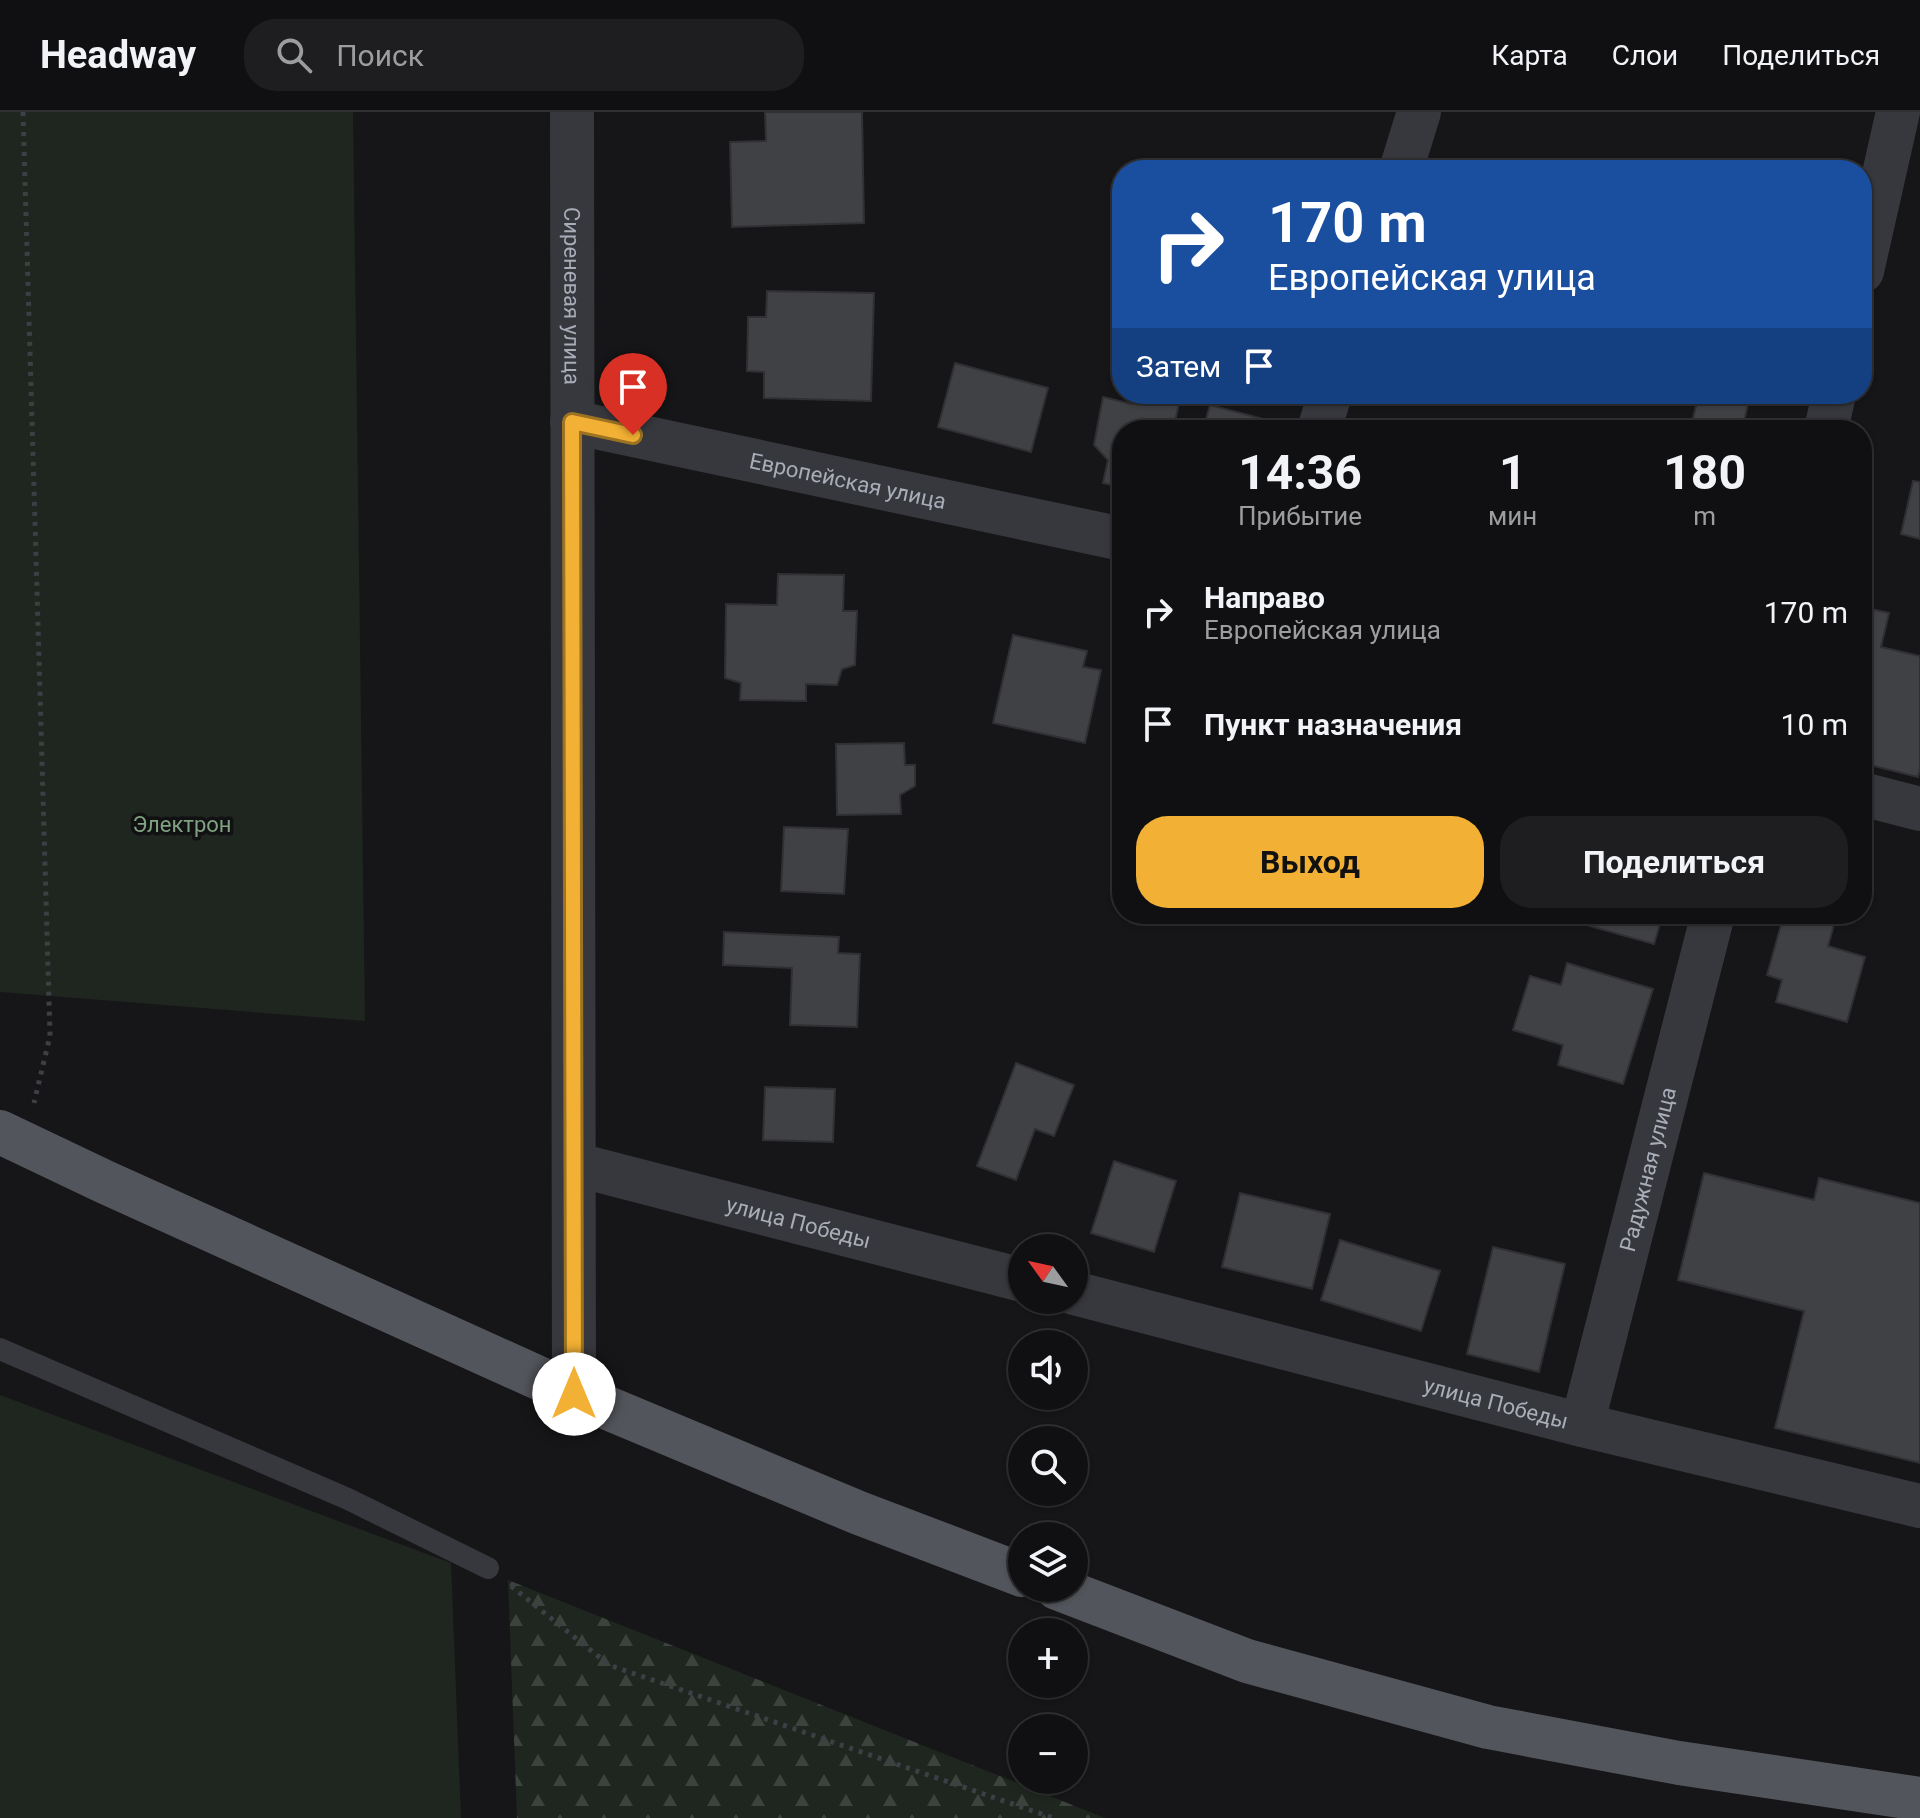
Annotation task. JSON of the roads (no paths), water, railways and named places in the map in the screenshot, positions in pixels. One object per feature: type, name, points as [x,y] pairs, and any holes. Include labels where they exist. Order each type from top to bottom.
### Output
[{"type":"main road","points":[[12,1138],[574,1394],[859,1513],[1008,1570]]},
{"type":"main road","points":[[1088,1600],[1247,1661],[1488,1727],[1679,1763],[1920,1799]]},
{"type":"street","name":"Сиреневая улица","points":[[572,112],[574,1394]]},
{"type":"street","points":[[1404,160],[1419,112]]},
{"type":"street","points":[[1872,227],[1898,112]]},
{"type":"street","name":"Европейская улица","points":[[572,422],[1112,537]]},
{"type":"street","points":[[1872,797],[1920,809]]},
{"type":"street","name":"Радужная улица","points":[[1582,1425],[1710,924]]},
{"type":"street","name":"улица Победы","points":[[574,1164],[1008,1276]]},
{"type":"street","name":"улица Победы","points":[[1088,1297],[1582,1425],[1920,1506]]},
{"type":"lane","points":[[0,1349],[348,1499],[488,1568]]},
{"type":"park label","name":"Электрон","points":[[182,824]]}]
